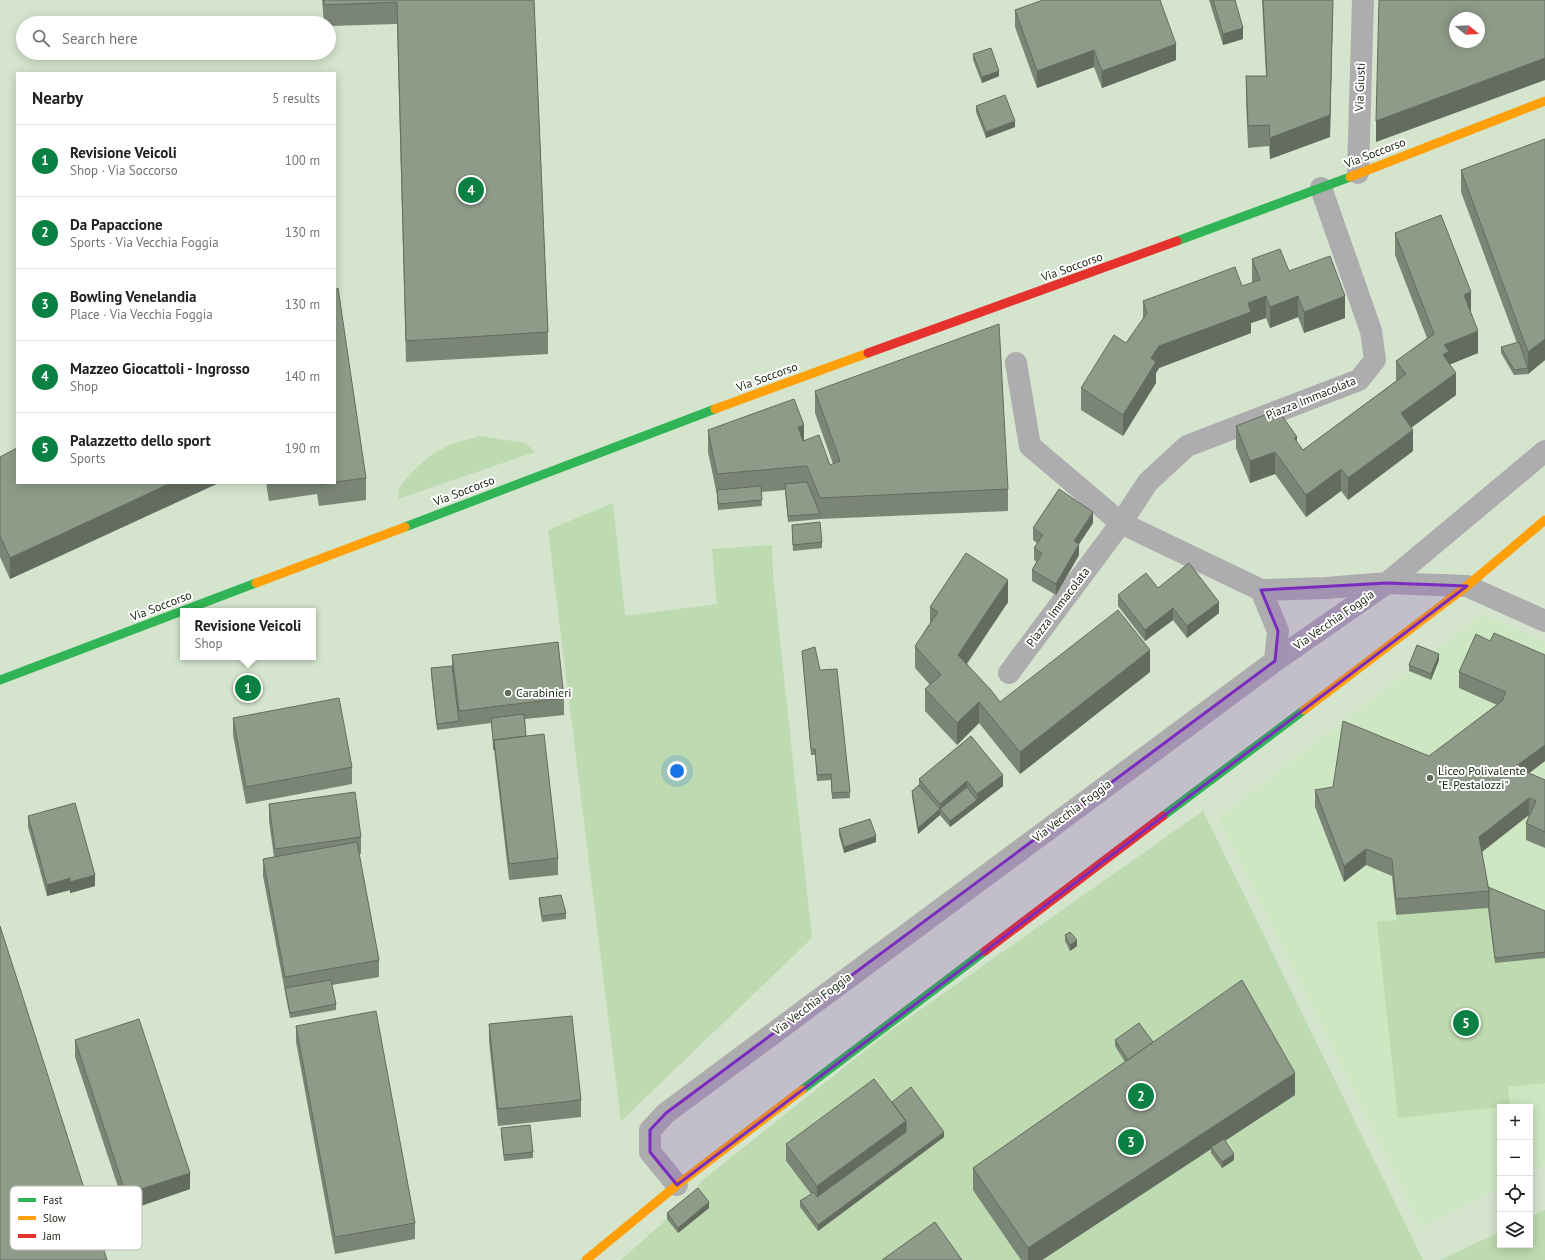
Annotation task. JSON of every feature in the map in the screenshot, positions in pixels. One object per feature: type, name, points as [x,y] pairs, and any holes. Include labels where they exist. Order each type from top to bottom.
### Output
[{"type":"main road","name":"Via Soccorso","points":[[190,608],[784,383],[1004,305],[1321,188],[1545,101]]},
{"type":"main road","points":[[586,1260],[677,1185],[1467,586],[1545,520]]},
{"type":"main road","name":"Via Soccorso","points":[[0,680],[180,612]]},
{"type":"street","name":"Via Giusti","points":[[1358,173],[1362,0]]},
{"type":"street","name":"Piazza Immacolata","points":[[1009,673],[1121,522],[1148,482],[1187,446],[1359,380],[1376,360],[1371,331],[1321,188]]},
{"type":"street","points":[[1016,363],[1030,446],[1121,522],[1261,590],[1326,588],[1387,583],[1467,586],[1545,621]]},
{"type":"street","name":"Via Vecchia Foggia","points":[[677,1185],[650,1152],[650,1130],[666,1113],[1275,661],[1387,583],[1545,451]]},
{"type":"street","points":[[1261,590],[1278,631],[1275,661]]},
{"type":"highlighted area","points":[[1387,583],[1467,586],[677,1185],[650,1152],[650,1130],[666,1113],[1275,661],[1278,631],[1261,590]]},
{"type":"shaded area","points":[[480,436],[525,443],[535,452],[398,499],[399,488],[414,470],[430,456],[449,445]]},
{"type":"shaded area","points":[[613,503],[625,616],[717,604],[712,549],[772,545],[773,576],[812,938],[621,1121],[548,530]]},
{"type":"shaded area","points":[[1483,614],[1545,642],[1545,1165],[1533,1171],[1533,1104],[1497,1104],[1497,1189],[1421,1227],[1218,818]]},
{"type":"shaded area","points":[[1203,811],[1423,1260],[621,1260],[666,1220],[704,1179],[890,1031]]},
{"type":"shaded area","points":[[1489,908],[1495,963],[1545,958],[1545,1083],[1508,1087],[1510,1104],[1497,1104],[1497,1107],[1398,1118],[1377,922],[1396,920],[1397,915]]},
{"type":"shaded area","points":[[1545,1210],[1545,1260],[1440,1260],[1497,1233],[1497,1248],[1533,1248],[1533,1216]]},
{"type":"building","points":[[324,0],[534,0],[548,332],[406,341],[397,2],[324,5]]},
{"type":"building","points":[[1043,0],[1160,0],[1176,44],[1102,71],[1094,50],[1037,71],[1015,10]]},
{"type":"building","points":[[1213,0],[1235,0],[1243,28],[1223,34]]},
{"type":"building","points":[[1263,0],[1333,0],[1330,115],[1270,138],[1269,125],[1248,126],[1246,76],[1267,76]]},
{"type":"building","points":[[1379,0],[1545,0],[1545,58],[1376,121]]},
{"type":"building","points":[[991,48],[999,71],[982,77],[973,54]]},
{"type":"building","points":[[1005,95],[1015,121],[986,132],[976,106]]},
{"type":"building","points":[[1545,139],[1545,339],[1528,352],[1461,170]]},
{"type":"building","points":[[1441,215],[1471,292],[1464,295],[1478,331],[1444,345],[1449,351],[1443,355],[1456,373],[1401,413],[1413,430],[1348,478],[1341,469],[1306,495],[1275,452],[1250,461],[1236,426],[1278,410],[1297,437],[1294,438],[1303,450],[1406,374],[1396,361],[1434,334],[1395,233]]},
{"type":"building","points":[[1280,249],[1289,271],[1330,256],[1345,296],[1304,312],[1298,296],[1270,307],[1266,296],[1248,303],[1251,312],[1159,346],[1151,358],[1156,362],[1123,415],[1081,388],[1114,335],[1126,343],[1147,313],[1143,301],[1235,267],[1242,286],[1260,280],[1252,259]]},
{"type":"building","points":[[338,288],[366,478],[336,482],[336,289]]},
{"type":"building","points":[[999,324],[1008,489],[820,498],[807,466],[717,474],[708,430],[794,399],[804,425],[798,427],[803,441],[819,435],[830,465],[840,461],[815,391]]},
{"type":"building","points":[[1519,342],[1528,368],[1514,370],[1501,347]]},
{"type":"building","points":[[16,449],[16,484],[169,484],[10,558],[0,536],[0,457]]},
{"type":"building","points":[[807,482],[820,514],[788,516],[785,484]]},
{"type":"building","points":[[761,486],[762,500],[718,504],[717,490]]},
{"type":"building","points":[[1059,489],[1093,512],[1074,541],[1079,544],[1056,584],[1032,570],[1042,553],[1034,548],[1043,535],[1033,528]]},
{"type":"building","points":[[820,522],[822,542],[793,545],[792,525]]},
{"type":"building","points":[[966,553],[1008,580],[958,655],[991,690],[1000,702],[1118,610],[1150,650],[1020,752],[979,702],[957,723],[925,689],[941,675],[915,646],[938,612],[930,607]]},
{"type":"building","points":[[1189,563],[1219,602],[1187,626],[1173,608],[1145,630],[1118,595],[1146,573],[1158,588]]},
{"type":"building","name":"Liceo Polivalente \"E. Pestalozzi\"","points":[[1494,633],[1545,655],[1545,745],[1515,767],[1545,780],[1545,832],[1526,823],[1536,801],[1529,798],[1479,837],[1489,891],[1396,899],[1392,859],[1366,849],[1344,866],[1315,790],[1333,787],[1343,721],[1429,756],[1502,701],[1506,692],[1459,672],[1476,634],[1490,641]]},
{"type":"building","name":"Carabinieri","points":[[558,642],[564,698],[459,711],[452,655]]},
{"type":"building","points":[[1417,645],[1439,654],[1431,674],[1409,665]]},
{"type":"building","points":[[815,647],[820,670],[837,669],[850,792],[832,793],[831,774],[817,775],[815,749],[811,749],[802,651]]},
{"type":"building","points":[[452,666],[459,721],[437,724],[431,668]]},
{"type":"building","points":[[339,698],[352,767],[246,787],[233,718]]},
{"type":"building","points":[[524,714],[526,736],[494,740],[494,750],[491,718]]},
{"type":"building","points":[[544,734],[558,858],[509,864],[494,740]]},
{"type":"building","points":[[971,736],[1003,775],[977,794],[967,781],[940,804],[919,779]]},
{"type":"building","points":[[919,785],[940,809],[918,828],[912,791]]},
{"type":"building","points":[[967,787],[977,800],[950,821],[940,809]]},
{"type":"building","points":[[355,792],[361,837],[275,849],[269,804]]},
{"type":"building","points":[[75,803],[95,875],[70,882],[70,878],[47,885],[28,816]]},
{"type":"building","points":[[870,819],[876,836],[844,847],[839,829]]},
{"type":"building","points":[[357,842],[379,960],[285,977],[263,859]]},
{"type":"building","points":[[1488,887],[1545,911],[1545,952],[1495,958]]},
{"type":"building","points":[[561,895],[566,913],[542,916],[539,898]]},
{"type":"building","points":[[0,926],[83,1186],[10,1186],[10,1250],[104,1250],[107,1260],[0,1260]]},
{"type":"building","points":[[1070,932],[1077,940],[1070,945],[1065,935]]},
{"type":"building","points":[[331,980],[336,1004],[290,1013],[285,988]]},
{"type":"building","points":[[1242,980],[1295,1073],[1028,1248],[973,1168]]},
{"type":"building","points":[[376,1011],[415,1223],[335,1237],[296,1026]]},
{"type":"building","points":[[572,1016],[581,1100],[498,1109],[489,1024]]},
{"type":"building","points":[[139,1019],[190,1173],[142,1189],[142,1186],[123,1186],[75,1040]]},
{"type":"building","points":[[1139,1023],[1153,1042],[1128,1060],[1115,1040]]},
{"type":"building","points":[[874,1079],[906,1121],[817,1186],[786,1144]]},
{"type":"building","points":[[911,1087],[944,1132],[818,1225],[800,1201],[814,1192],[817,1197],[906,1132],[906,1121],[892,1102]]},
{"type":"building","points":[[530,1125],[533,1152],[504,1155],[501,1128]]},
{"type":"building","points":[[1224,1139],[1234,1154],[1222,1162],[1211,1147]]},
{"type":"building","points":[[698,1188],[709,1202],[678,1228],[667,1213]]},
{"type":"building","points":[[935,1222],[962,1260],[882,1260]]},
{"type":"traffic: fast","points":[[1177,241],[1350,177]]},
{"type":"traffic: fast","points":[[405,527],[715,409]]},
{"type":"traffic: fast","points":[[190,608],[256,583]]},
{"type":"traffic: fast","points":[[0,680],[180,612]]},
{"type":"traffic: fast","points":[[1163,816],[1304,710]]},
{"type":"traffic: fast","points":[[802,1090],[985,951]]},
{"type":"traffic: slow","points":[[1350,177],[1545,101]]},
{"type":"traffic: slow","points":[[715,409],[868,353]]},
{"type":"traffic: slow","points":[[1304,710],[1467,586],[1545,520]]},
{"type":"traffic: slow","points":[[256,583],[405,527]]},
{"type":"traffic: slow","points":[[586,1260],[677,1185],[802,1090]]},
{"type":"traffic: jam","points":[[868,353],[1177,241]]},
{"type":"traffic: jam","points":[[985,951],[1163,816]]},
{"type":"place","name":"Mazzeo Giocattoli - Ingrosso","points":[[471,190]]},
{"type":"place","name":"Revisione Veicoli","points":[[248,688]]},
{"type":"place","name":"Carabinieri","points":[[508,693]]},
{"type":"place","name":"Liceo Polivalente \"E. Pestalozzi\"","points":[[1430,778]]},
{"type":"place","name":"Palazzetto dello sport","points":[[1466,1023]]},
{"type":"place","name":"Da Papaccione","points":[[1141,1096]]},
{"type":"place","name":"Bowling Venelandia","points":[[1131,1142]]}]
